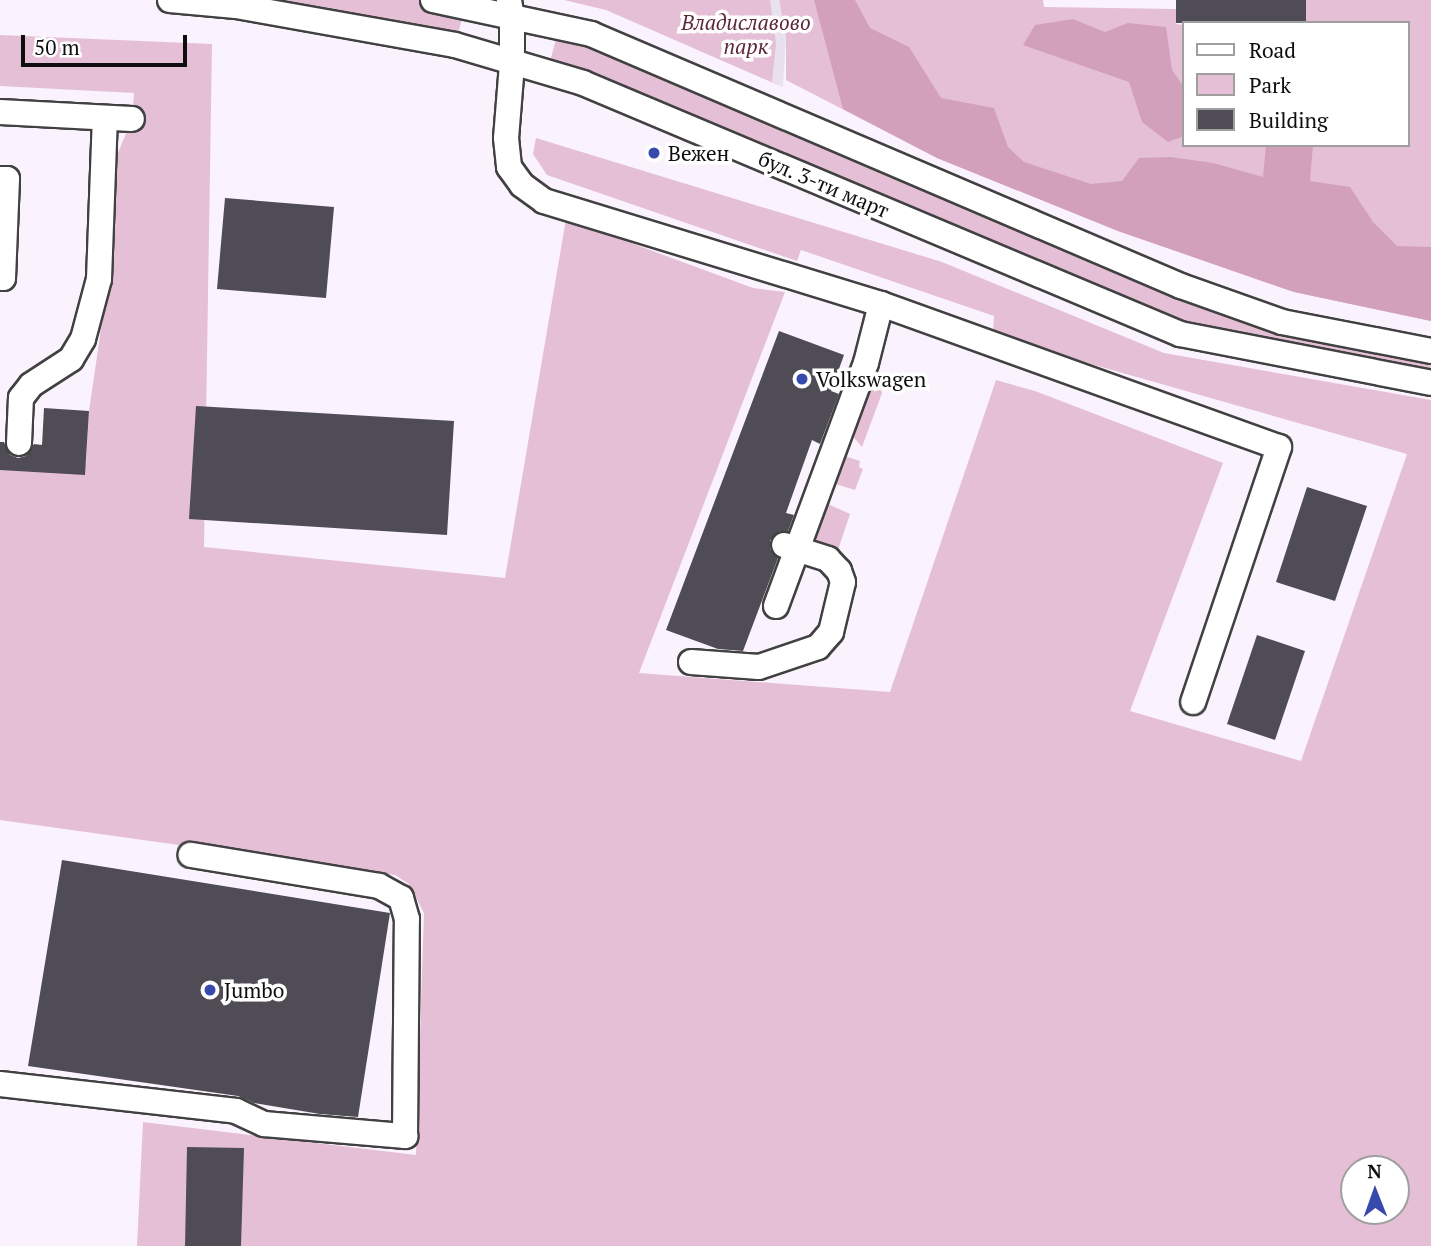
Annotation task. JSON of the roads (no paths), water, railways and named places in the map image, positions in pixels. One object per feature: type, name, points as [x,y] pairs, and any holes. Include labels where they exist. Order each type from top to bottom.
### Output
[{"type":"street","name":"бул. 3-ти март","points":[[170,0],[236,6],[455,45],[583,83],[1180,334],[1431,383]]},
{"type":"street","points":[[433,0],[510,9],[591,34],[1181,286],[1282,322],[1431,351]]},
{"type":"street","points":[[510,9],[512,64],[506,138],[509,167],[522,185],[544,201],[881,303],[1279,447],[1193,702]]},
{"type":"street","points":[[0,112],[132,119]]},
{"type":"street","points":[[19,443],[22,398],[31,385],[71,359],[83,339],[99,279],[105,118]]},
{"type":"street","points":[[0,179],[7,179],[3,278],[0,278]]},
{"type":"street","points":[[776,606],[790,547],[866,363],[881,303]]},
{"type":"street","points":[[691,662],[759,667],[818,647],[831,632],[843,582],[839,572],[828,559],[790,547]]},
{"type":"street","points":[[0,1084],[236,1111],[264,1124],[405,1136],[407,919],[401,898],[379,886],[191,855]]},
{"type":"place","name":"Вежен","points":[[654,153]]},
{"type":"place","name":"Volkswagen","points":[[802,379]]},
{"type":"place","name":"Jumbo","points":[[210,990]]},
{"type":"park label","name":"Владиславово парк","points":[[746,34]]}]
